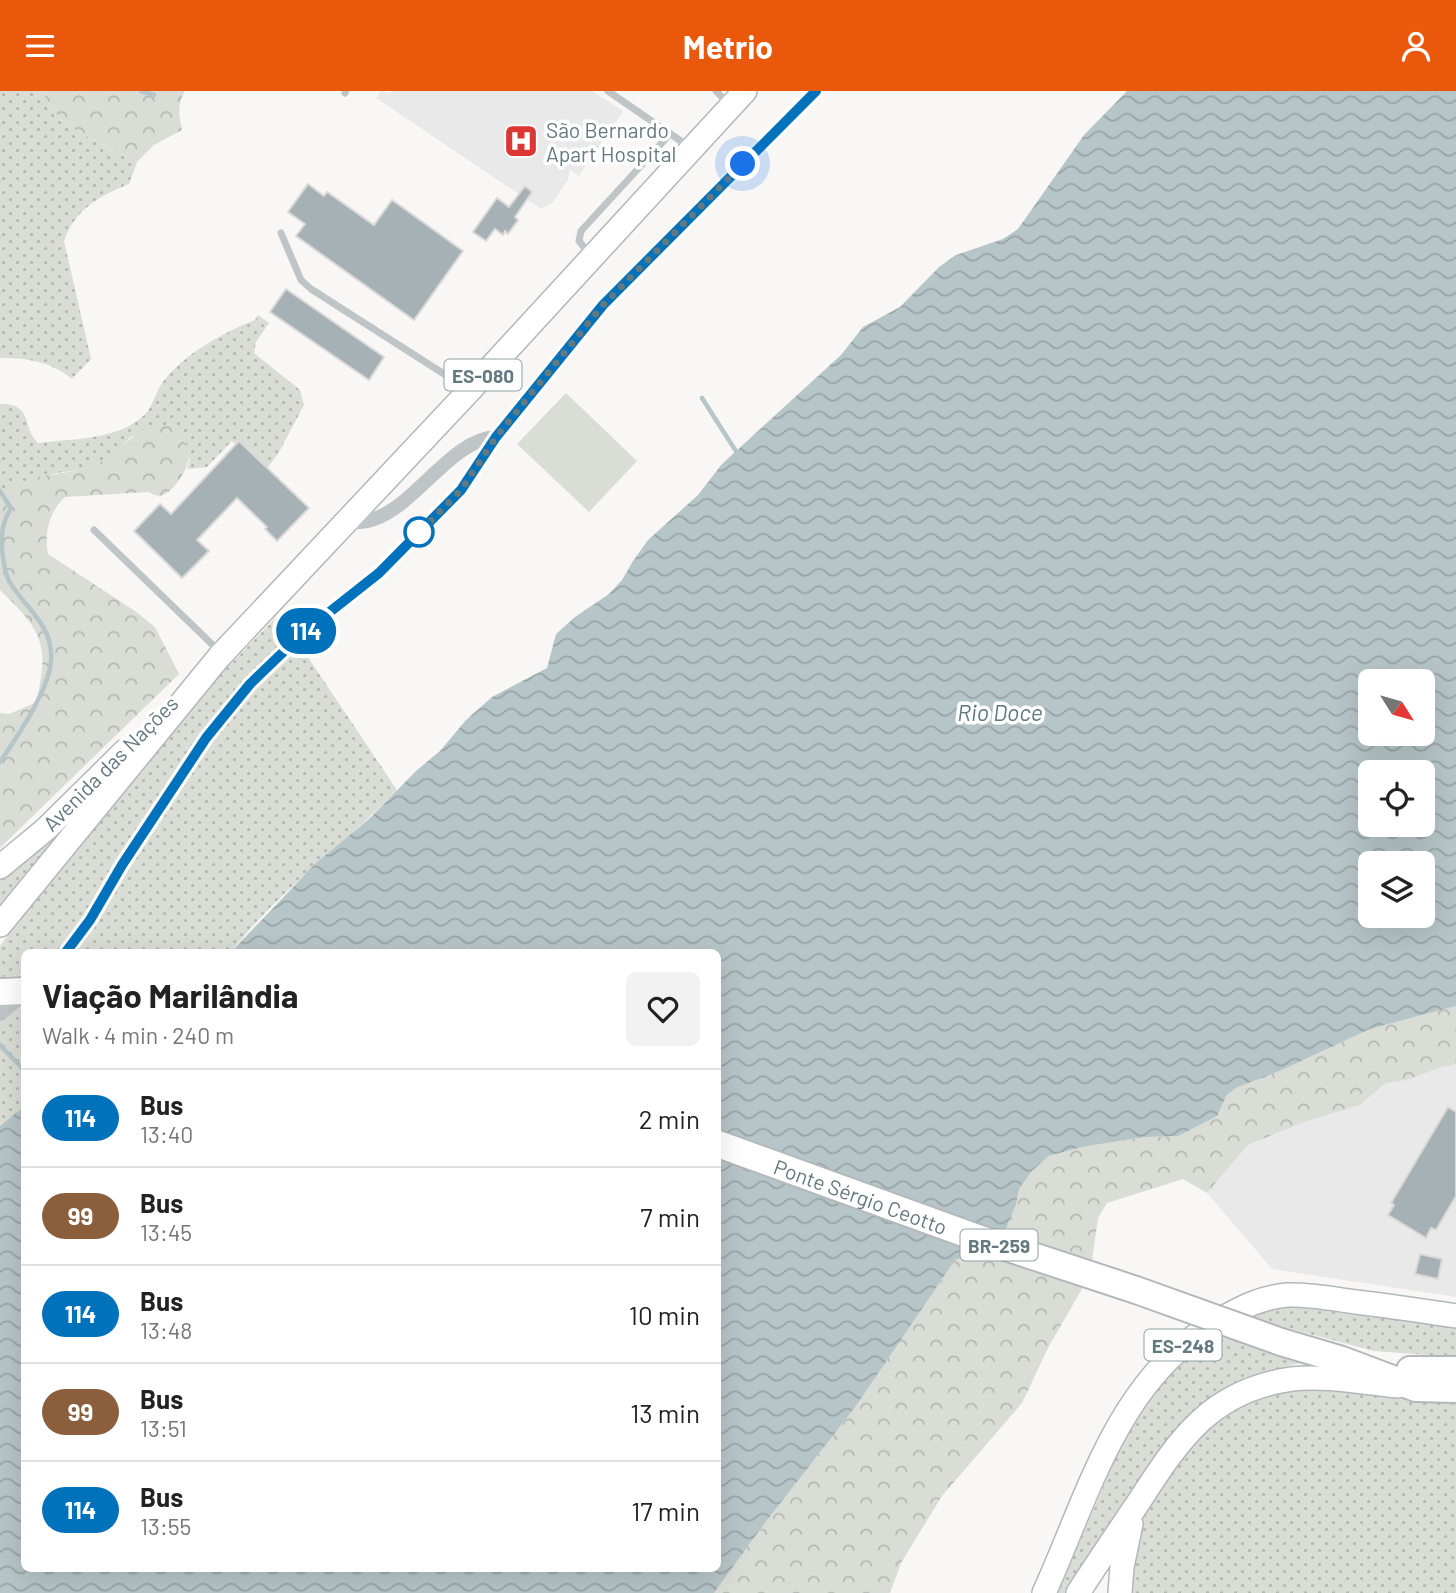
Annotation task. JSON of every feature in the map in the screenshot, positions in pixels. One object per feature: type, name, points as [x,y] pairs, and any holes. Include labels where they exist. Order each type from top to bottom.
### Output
[{"type":"highway","points":[[0,992],[21,993]]},
{"type":"highway","name":"Ponte Sérgio Ceotto","points":[[721,1145],[972,1236],[1136,1290],[1281,1342],[1342,1360]]},
{"type":"highway","name":"BR-259","points":[[1342,1360],[1423,1372],[1456,1370]]},
{"type":"highway","name":"BR-259","points":[[1342,1360],[1416,1388],[1456,1389]]},
{"type":"main road","name":"ES-080","points":[[0,925],[221,655],[691,149],[731,96]]},
{"type":"main road","name":"Avenida das Nações","points":[[0,867],[46,829],[221,655]]},
{"type":"main road","name":"ES-248","points":[[1046,1591],[1098,1467],[1134,1399],[1162,1364],[1200,1331],[1245,1305],[1287,1296],[1323,1297],[1456,1316]]},
{"type":"main road","points":[[1078,1593],[1189,1430],[1223,1403],[1258,1387],[1293,1379],[1336,1380],[1416,1388]]},
{"type":"main road","points":[[1120,1593],[1129,1530],[1141,1498]]},
{"type":"street","points":[[68,949],[90,920],[122,865],[206,738],[250,684],[303,633],[379,573],[461,490],[496,437],[603,305],[816,91]]},
{"type":"street","points":[[347,521],[366,522],[389,513],[468,446],[485,438],[496,437]]},
{"type":"street","points":[[0,1014],[21,996]]},
{"type":"lane","points":[[608,91],[691,149]]},
{"type":"lane","points":[[591,257],[579,240],[581,232],[670,134]]},
{"type":"lane","points":[[281,233],[301,280],[311,289],[470,390]]},
{"type":"lane","points":[[94,530],[221,655]]},
{"type":"shaded area","name":"São Bernardo Apart Hospital","points":[[381,91],[592,91],[623,111],[579,176],[570,170],[568,180],[552,203],[541,209],[376,98]]},
{"type":"shaded area","points":[[1456,1064],[1456,1297],[1272,1269],[1207,1193],[1248,1145],[1304,1122],[1360,1105],[1386,1083],[1407,1080]]},
{"type":"green space","points":[[0,91],[40,91],[67,124],[137,162],[129,184],[108,193],[82,212],[64,241],[91,359],[72,379],[56,368],[38,362],[0,358]]},
{"type":"green space","points":[[40,91],[185,91],[179,110],[182,130],[154,145],[137,162],[67,124]]},
{"type":"green space","points":[[258,315],[269,323],[256,342],[254,353],[300,390],[304,405],[278,454],[264,472],[232,441],[207,467],[187,469],[190,459],[132,436],[116,452],[99,463],[0,491],[0,404],[18,407],[38,443],[118,431],[145,414],[162,383],[185,359],[219,337],[255,320]]},
{"type":"green space","points":[[566,393],[637,461],[589,512],[517,444]]},
{"type":"green space","points":[[149,425],[171,426],[188,449],[187,465],[175,486],[159,496],[148,492],[65,497],[52,516],[47,531],[47,546],[48,554],[155,627],[179,674],[0,848],[0,713],[9,714],[37,702],[42,659],[40,644],[32,626],[0,590],[0,491],[32,478],[80,470],[99,463]]},
{"type":"green space","points":[[279,614],[397,790],[290,888],[234,949],[21,949],[21,975],[0,977],[0,946],[64,858],[197,699]]},
{"type":"green space","points":[[82,810],[0,911],[0,879]]},
{"type":"green space","points":[[21,1001],[21,1108],[0,1126],[0,1003]]},
{"type":"green space","points":[[1456,1006],[1456,1064],[1407,1080],[1386,1083],[1360,1105],[1304,1122],[1248,1145],[1207,1193],[1183,1179],[1107,1203],[1098,1218],[1090,1275],[1049,1346],[1022,1403],[942,1496],[901,1563],[890,1593],[714,1593],[856,1406],[955,1259],[996,1247],[1000,1243],[1016,1205],[1019,1189],[1032,1171],[1049,1156],[1082,1147],[1145,1137],[1178,1136],[1236,1088],[1370,1029]]},
{"type":"green space","points":[[1302,1298],[1456,1324],[1456,1357],[1374,1351],[1246,1317]]},
{"type":"green space","points":[[1211,1332],[1303,1362],[1249,1377],[1207,1404],[1071,1593],[1058,1593],[1129,1426],[1167,1367]]},
{"type":"green space","points":[[1299,1385],[1456,1401],[1456,1593],[1127,1593],[1134,1518],[1210,1416]]},
{"type":"water","name":"Rio Doce","points":[[1127,91],[1456,91],[1456,1006],[1370,1029],[1236,1088],[1226,1096],[1217,1116],[1178,1136],[1145,1137],[1082,1147],[1049,1156],[1032,1171],[1019,1189],[1016,1205],[1000,1243],[996,1247],[955,1260],[856,1406],[714,1593],[0,1593],[0,1126],[21,1108],[21,1572],[721,1572],[721,949],[234,949],[315,864],[370,818],[416,771],[440,751],[466,720],[492,697],[547,668],[556,634],[575,617],[609,594],[622,580],[648,540],[698,495],[722,464],[841,355],[863,327],[900,307],[939,267],[956,255],[1003,239],[1018,229],[1084,135]]},
{"type":"building","points":[[308,184],[324,196],[327,192],[374,225],[392,200],[463,251],[414,320],[296,236],[305,224],[288,212]]},
{"type":"building","points":[[525,186],[532,192],[515,217],[518,220],[508,234],[505,231],[503,235],[495,229],[486,241],[473,232],[497,198],[509,207]]},
{"type":"building","points":[[286,289],[384,357],[369,380],[270,312]]},
{"type":"building","points":[[239,441],[309,508],[277,541],[265,529],[267,527],[237,498],[197,540],[209,551],[182,578],[134,531],[160,504],[171,514]]},
{"type":"building","points":[[1448,1107],[1456,1112],[1456,1196],[1436,1230],[1431,1228],[1426,1238],[1388,1215],[1394,1205],[1391,1203]]},
{"type":"building","points":[[1420,1254],[1442,1259],[1438,1279],[1415,1274]]},
{"type":"waterway","points":[[141,91],[154,95]]},
{"type":"waterway","points":[[702,398],[739,456]]},
{"type":"waterway","points":[[0,491],[11,508],[4,523],[2,537],[6,573],[15,590],[37,617],[51,648],[49,672],[38,699],[0,762]]},
{"type":"waterway","points":[[0,1045],[21,1067]]},
{"type":"bus line","name":"114","points":[[68,949],[90,920],[122,865],[206,738],[250,684],[303,633],[379,573],[461,490],[496,437],[603,305],[816,91]]},
{"type":"place","name":"São Bernardo Apart Hospital","points":[[521,141]]},
{"type":"route","points":[[419,532],[412,540],[461,490],[496,437],[603,305],[743,164]]}]
